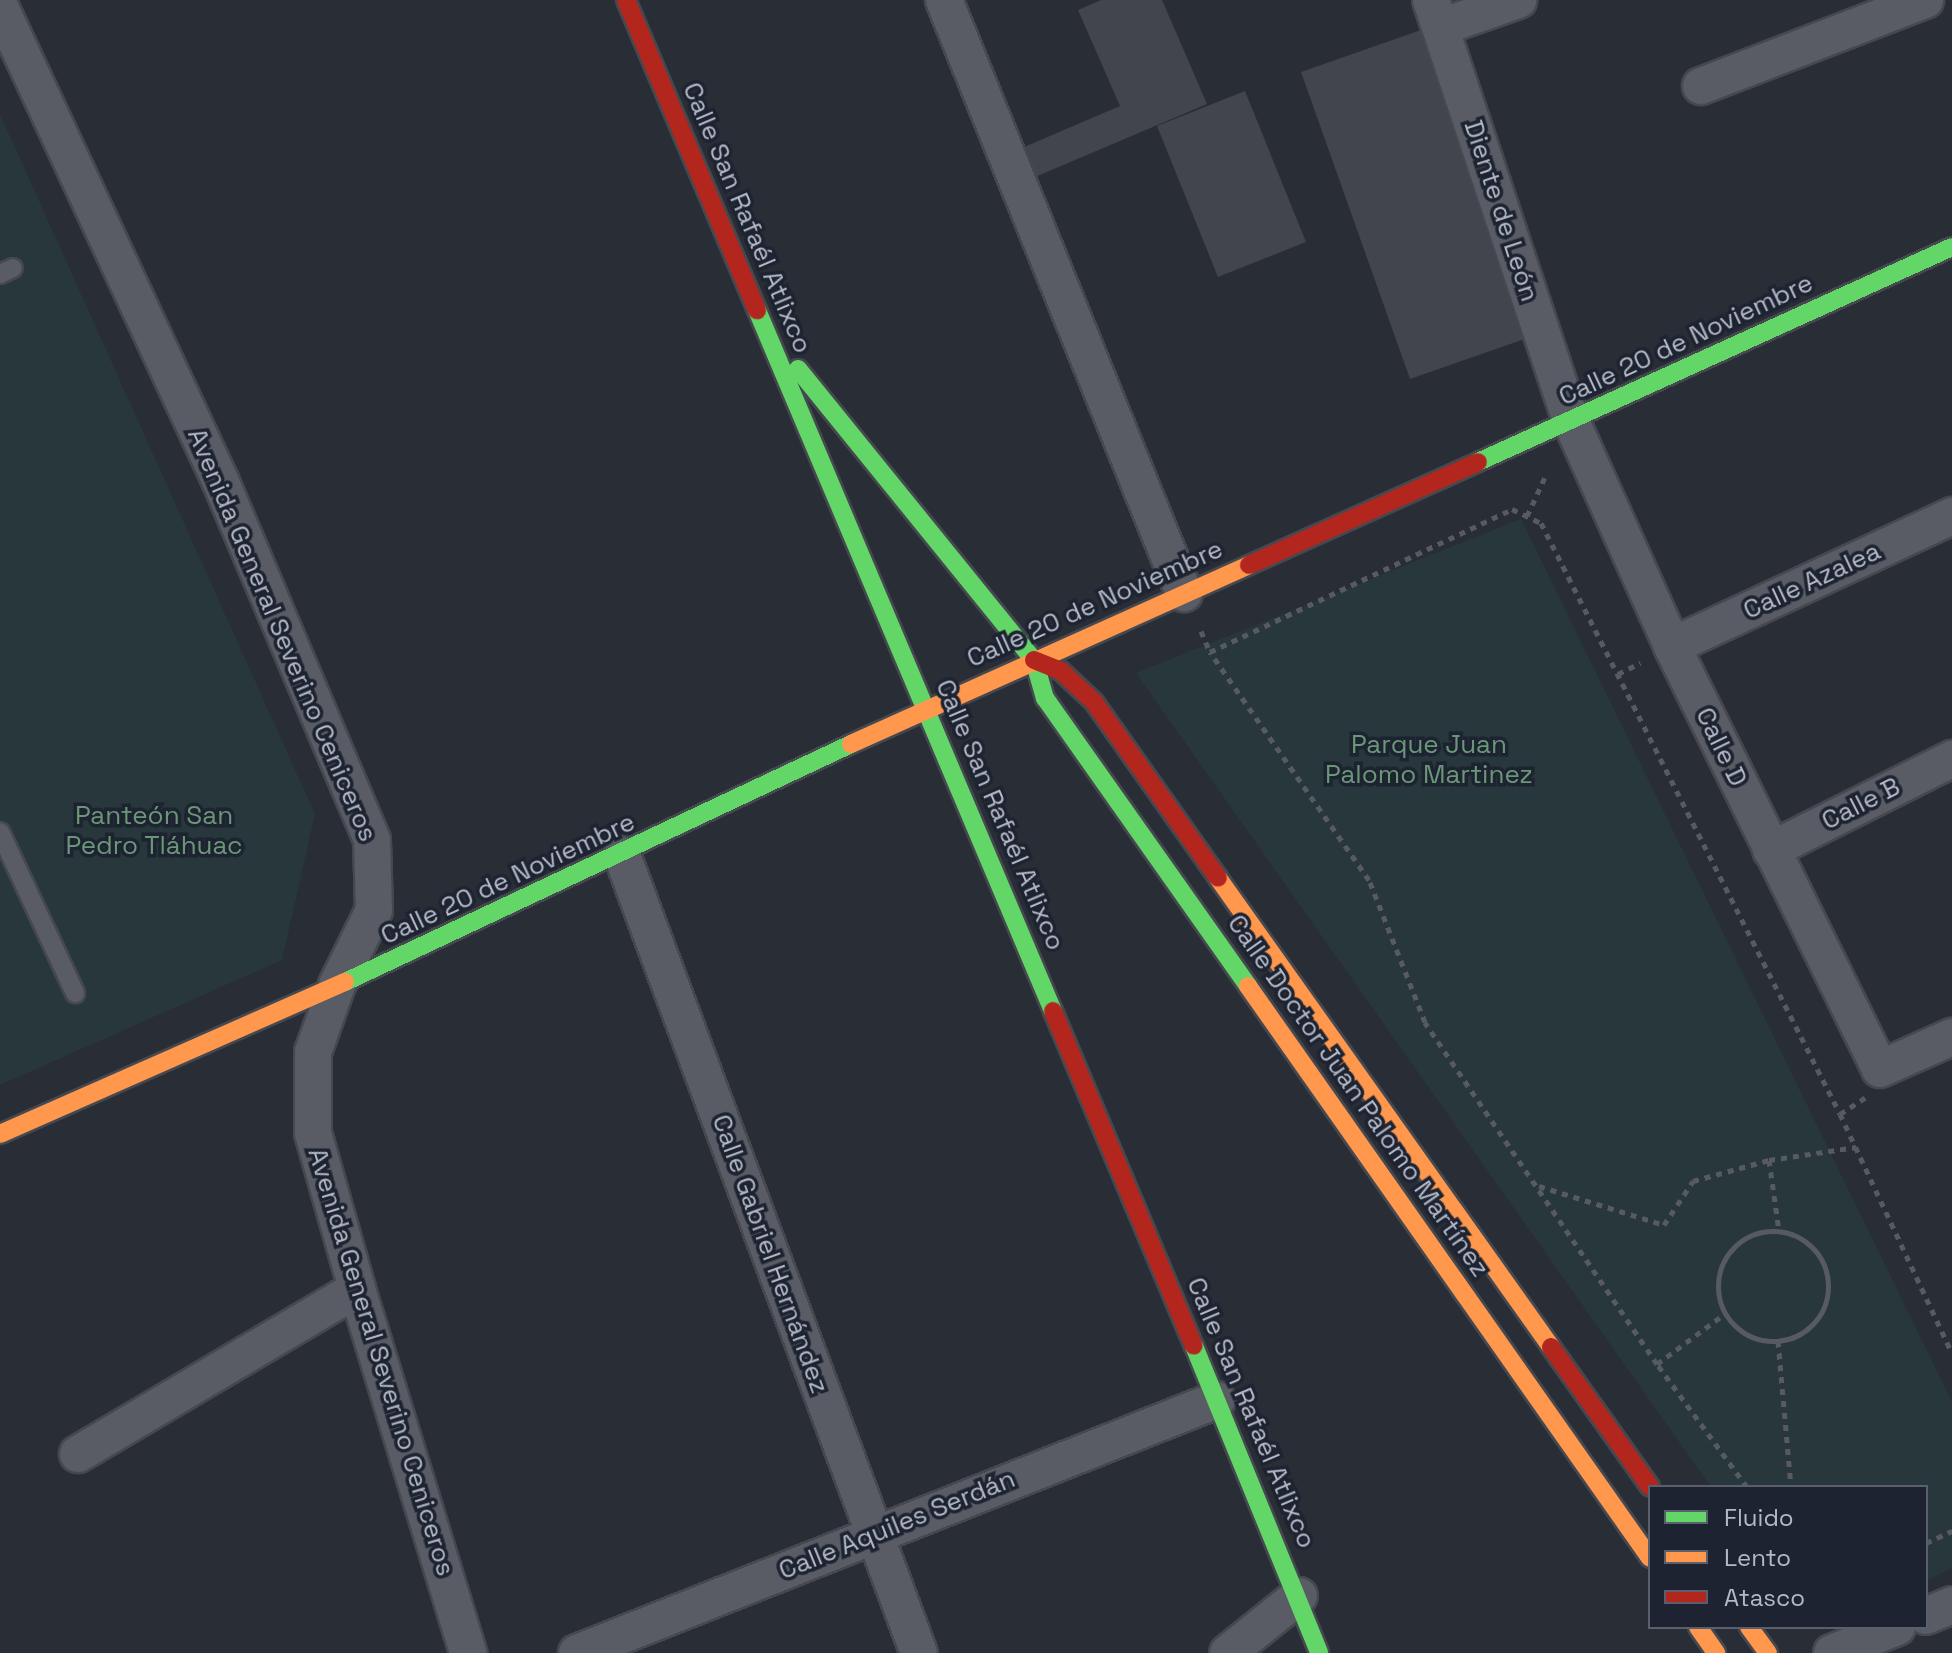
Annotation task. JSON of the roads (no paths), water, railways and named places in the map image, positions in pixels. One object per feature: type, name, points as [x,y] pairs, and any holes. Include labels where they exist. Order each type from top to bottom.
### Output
[{"type":"street","name":"Calle San Rafaél Atlixco","points":[[626,0],[927,708],[1299,1596],[1319,1653]]},
{"type":"street","points":[[944,0],[1184,593]]},
{"type":"street","points":[[1436,14],[1518,0]]},
{"type":"street","points":[[1701,86],[1925,0]]},
{"type":"street","name":"Avenida General Severino Ceniceros","points":[[0,7],[220,480],[372,840],[374,910],[337,985],[313,1052],[313,1133],[468,1653]]},
{"type":"street","name":"Diente de León","points":[[1436,14],[1571,421]]},
{"type":"street","name":"Calle 20 de Noviembre","points":[[0,1134],[622,855],[927,708],[1571,421],[1952,247]]},
{"type":"street","name":"Calle Doctor Juan Palomo Martínez","points":[[767,330],[1034,660],[1045,698],[1648,1555]]},
{"type":"street","name":"Calle D","points":[[1571,421],[1672,646],[1880,1069],[1952,1037]]},
{"type":"street","name":"Calle Azalea","points":[[1672,646],[1952,516]]},
{"type":"street","name":"Calle Doctor Juan Palomo Martínez","points":[[1034,660],[1061,671],[1094,702],[1649,1485]]},
{"type":"street","name":"Calle B","points":[[1771,850],[1952,759]]},
{"type":"street","name":"Calle Gabriel Hernández","points":[[622,855],[919,1653]]},
{"type":"street","points":[[78,1454],[357,1289]]},
{"type":"street","name":"Calle Aquiles Serdán","points":[[577,1653],[1217,1400]]},
{"type":"street","points":[[1228,1653],[1299,1596]]},
{"type":"street","points":[[1928,1615],[1952,1605]]},
{"type":"street","points":[[1699,1629],[1716,1653]]},
{"type":"street","points":[[1750,1629],[1768,1653]]},
{"type":"street","points":[[1832,1653],[1892,1629]]},
{"type":"lane","points":[[0,832],[75,993]]},
{"type":"park label","name":"Parque Juan Palomo Martinez","points":[[1429,760]]},
{"type":"park label","name":"Panteón San Pedro Tláhuac","points":[[154,831]]}]
